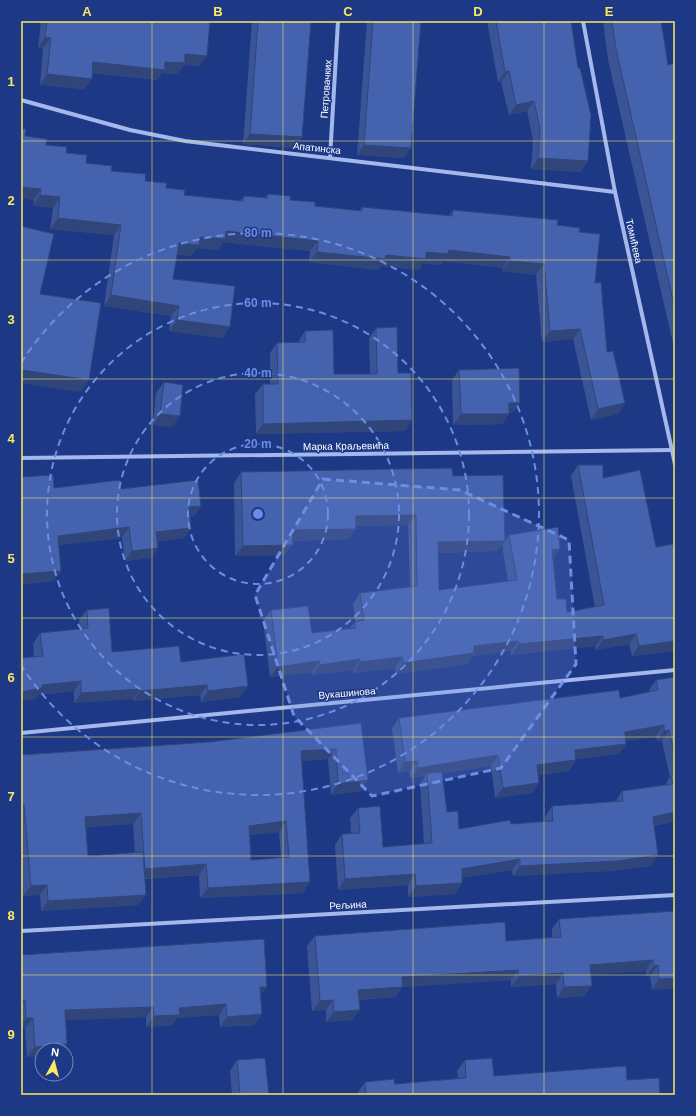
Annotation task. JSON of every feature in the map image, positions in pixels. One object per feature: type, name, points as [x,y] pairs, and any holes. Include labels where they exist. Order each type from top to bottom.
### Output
[{"type":"street","name":"Петровачких","points":[[330,158],[338,21]]},
{"type":"street","name":"Томићева","points":[[583,21],[615,192],[675,464]]},
{"type":"street","name":"Апатинска","points":[[21,100],[130,130],[185,142],[615,192]]},
{"type":"street","name":"Марка Краљевића","points":[[21,458],[672,450]]},
{"type":"street","name":"Вукашинова","points":[[21,733],[675,670]]},
{"type":"street","name":"Рељина","points":[[21,931],[675,895]]},
{"type":"highlighted area","points":[[323,479],[460,490],[569,540],[576,664],[501,768],[372,796],[294,716],[255,595]]},
{"type":"building","points":[[47,21],[210,21],[207,56],[185,54],[185,63],[165,62],[165,70],[93,62],[92,79],[47,74],[51,38],[45,37]]},
{"type":"building","points":[[258,21],[311,21],[302,137],[250,134]]},
{"type":"building","points":[[373,21],[421,21],[411,148],[364,145]]},
{"type":"building","points":[[496,21],[571,21],[578,68],[580,68],[591,115],[588,161],[538,158],[540,129],[534,101],[516,105],[509,71],[505,72]]},
{"type":"building","points":[[612,21],[661,21],[668,65],[675,63],[675,309],[616,49]]},
{"type":"building","points":[[21,129],[26,129],[25,136],[47,139],[46,145],[67,147],[66,153],[87,155],[86,163],[112,166],[111,171],[146,174],[145,181],[167,183],[166,188],[185,190],[184,195],[243,201],[244,196],[267,198],[268,194],[291,196],[290,200],[315,202],[315,206],[362,211],[362,207],[452,216],[453,210],[558,220],[557,225],[580,228],[579,232],[600,234],[595,283],[601,282],[607,352],[613,351],[625,403],[598,409],[580,329],[550,331],[544,264],[510,261],[510,257],[449,250],[448,254],[426,252],[426,259],[386,255],[385,259],[317,252],[318,241],[226,231],[225,239],[200,237],[199,245],[179,243],[173,279],[235,286],[230,327],[177,320],[179,306],[111,295],[121,225],[58,218],[60,197],[40,195],[41,189],[21,187]]},
{"type":"building","points":[[21,226],[54,234],[40,294],[101,303],[89,380],[22,370],[22,419],[21,419]]},
{"type":"building","points":[[397,327],[398,373],[411,373],[412,420],[263,424],[263,384],[278,384],[277,343],[305,342],[305,331],[333,330],[334,374],[377,374],[376,328]]},
{"type":"building","points":[[519,368],[520,403],[509,403],[509,414],[461,414],[459,370]]},
{"type":"building","points":[[164,382],[183,385],[180,416],[160,414]]},
{"type":"building","points":[[578,465],[603,465],[603,478],[640,470],[656,547],[673,544],[675,553],[675,641],[639,646],[636,634],[603,640],[603,636],[519,644],[518,641],[474,646],[474,653],[403,663],[402,657],[360,662],[360,659],[320,665],[319,661],[278,667],[271,610],[308,606],[312,633],[356,628],[355,622],[364,620],[360,593],[417,586],[416,515],[356,516],[356,529],[292,530],[293,545],[243,546],[241,472],[452,468],[453,476],[503,475],[505,541],[438,542],[439,590],[517,580],[509,535],[558,527],[560,549],[552,550],[557,599],[566,599],[567,612],[604,605]]},
{"type":"building","points":[[53,475],[54,488],[120,480],[121,489],[198,480],[201,506],[189,507],[191,528],[156,532],[158,548],[132,551],[129,527],[58,536],[61,571],[21,574],[21,477]]},
{"type":"building","points":[[109,608],[112,652],[179,646],[181,662],[244,654],[248,686],[208,691],[207,685],[140,691],[140,689],[81,693],[81,681],[42,685],[42,688],[21,692],[21,658],[43,656],[40,633],[88,628],[87,610]]},
{"type":"building","points":[[675,677],[675,756],[669,730],[664,731],[664,725],[625,732],[626,744],[575,750],[576,760],[537,765],[539,783],[503,788],[498,755],[418,768],[417,761],[405,762],[399,718],[619,690],[620,698],[658,690],[656,680]]},
{"type":"building","points":[[361,723],[368,780],[338,784],[336,749],[301,751],[310,882],[208,888],[206,864],[145,869],[141,813],[85,817],[88,856],[143,852],[146,895],[48,901],[47,885],[31,886],[24,805],[21,805],[21,755],[209,742]],"holes":[[[286,821],[289,857],[251,860],[249,826]]]},
{"type":"building","points":[[442,772],[447,812],[458,811],[459,829],[510,820],[511,824],[553,821],[552,806],[623,801],[622,791],[673,784],[671,776],[675,775],[675,812],[653,817],[658,855],[617,861],[520,866],[520,859],[462,869],[462,883],[416,886],[415,874],[345,879],[342,834],[360,833],[358,808],[380,806],[383,847],[432,843],[427,773]]},
{"type":"building","points":[[675,911],[675,978],[659,979],[658,965],[654,966],[653,960],[590,965],[592,986],[564,987],[563,973],[519,976],[518,970],[402,977],[403,987],[358,990],[360,1010],[334,1012],[333,1000],[320,1001],[315,936],[505,922],[506,941],[561,937],[559,919]]},
{"type":"building","points":[[264,939],[267,987],[260,987],[262,1014],[227,1017],[226,1004],[179,1008],[180,1015],[154,1016],[153,1007],[65,1010],[67,1042],[35,1042],[33,1018],[26,1018],[25,1000],[21,1001],[21,955]]},
{"type":"building","points":[[265,1058],[269,1095],[240,1095],[237,1060]]},
{"type":"building","points":[[492,1058],[494,1076],[626,1066],[627,1080],[659,1078],[660,1095],[366,1095],[365,1082],[394,1079],[395,1084],[466,1078],[465,1060]]}]
